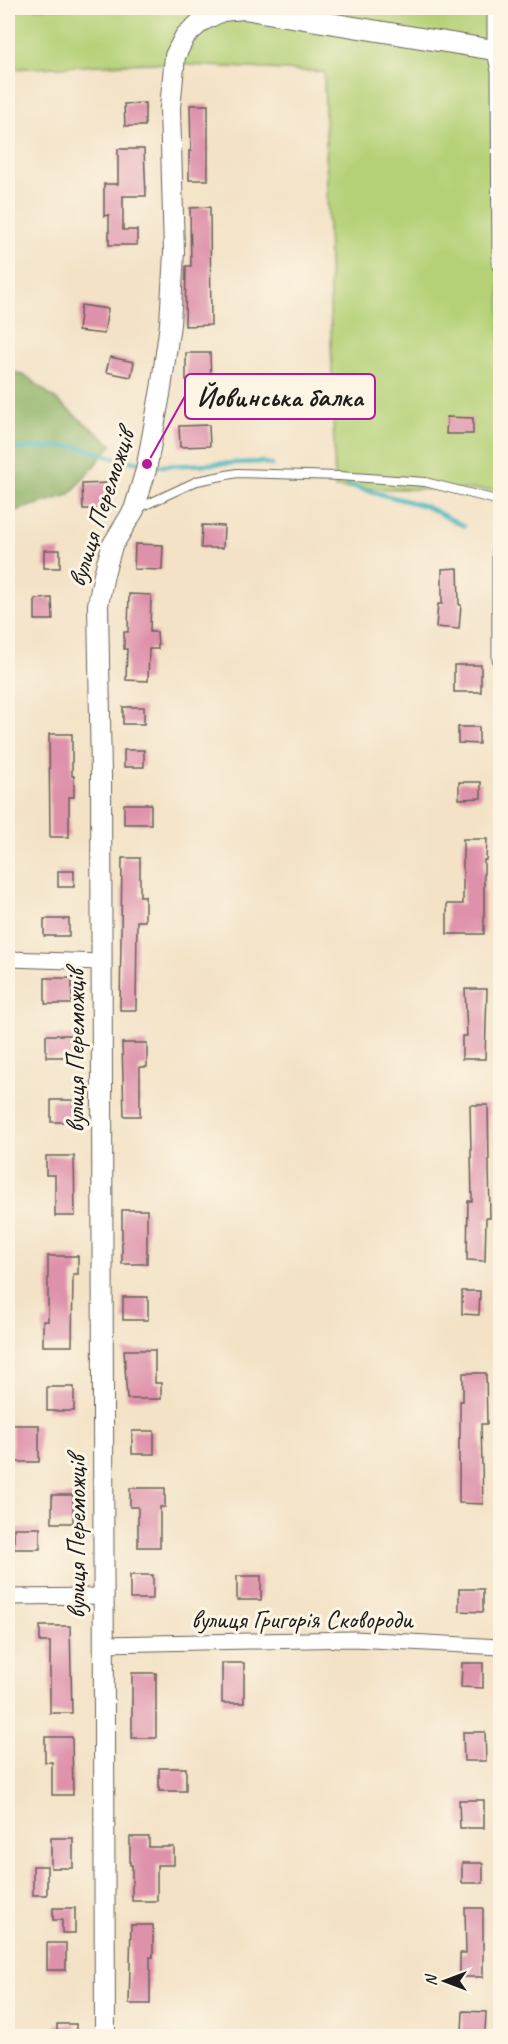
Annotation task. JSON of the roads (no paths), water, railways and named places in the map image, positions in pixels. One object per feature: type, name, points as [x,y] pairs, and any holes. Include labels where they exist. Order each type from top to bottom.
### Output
[{"type":"street","points":[[495,8],[499,72],[501,266]]},
{"type":"street","points":[[222,9],[244,9],[498,50]]},
{"type":"street","name":"вулиця Переможців","points":[[105,2037],[98,605],[112,546],[134,510],[146,470],[170,324],[174,252],[170,108],[171,78],[175,56],[185,36],[201,21],[222,9]]},
{"type":"street","points":[[501,544],[499,587],[501,659]]},
{"type":"street","points":[[8,959],[101,962]]},
{"type":"street","points":[[8,1597],[104,1596]]},
{"type":"street","name":"вулиця Григорія Сковороди","points":[[104,1644],[354,1639],[501,1647]]},
{"type":"lane","points":[[134,510],[197,480],[237,473],[339,476],[425,482],[501,501]]},
{"type":"waterway","points":[[8,449],[75,446],[121,460],[143,463]]},
{"type":"waterway","points":[[152,465],[261,462],[272,465]]},
{"type":"waterway","points":[[347,485],[425,506],[464,526]]},
{"type":"place","name":"Йовинська балка","points":[[147,464]]}]
